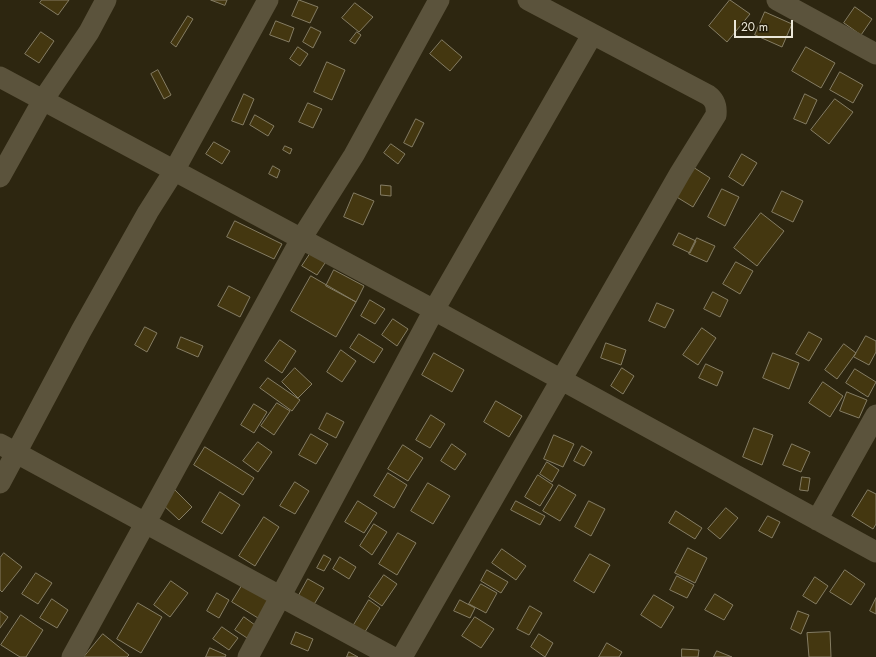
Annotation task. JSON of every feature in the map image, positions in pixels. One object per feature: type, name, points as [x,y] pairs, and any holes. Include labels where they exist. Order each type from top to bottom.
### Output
[{"type":"street","points":[[0,177],[42,100],[89,32],[106,0]]},
{"type":"street","points":[[0,483],[8,448],[81,330],[148,212],[174,171],[268,0]]},
{"type":"street","points":[[72,657],[301,239],[354,155],[439,0]]},
{"type":"street","points":[[402,657],[560,380],[717,111],[713,99],[708,95],[528,0]]},
{"type":"street","points":[[777,0],[876,54]]},
{"type":"street","points":[[248,657],[434,310],[592,35]]},
{"type":"street","points":[[0,77],[434,310],[876,552]]},
{"type":"street","points":[[817,520],[876,415]]},
{"type":"street","points":[[8,448],[392,657]]},
{"type":"building","points":[[42,0],[69,0],[58,15],[40,3]]},
{"type":"building","points":[[211,0],[227,0],[225,5]]},
{"type":"building","points":[[299,0],[318,7],[310,23],[292,16]]},
{"type":"building","points":[[730,0],[750,14],[727,42],[709,26]]},
{"type":"building","points":[[355,3],[373,17],[359,32],[342,18]]},
{"type":"building","points":[[855,7],[872,19],[861,35],[844,23]]},
{"type":"building","points":[[765,12],[792,24],[782,47],[755,35]]},
{"type":"building","points":[[188,16],[193,19],[176,47],[171,43]]},
{"type":"building","points":[[276,21],[294,28],[289,42],[270,35]]},
{"type":"building","points":[[311,27],[321,32],[313,48],[303,42]]},
{"type":"building","points":[[41,32],[54,41],[39,63],[25,54]]},
{"type":"building","points":[[357,32],[361,35],[355,44],[350,41]]},
{"type":"building","points":[[442,40],[462,57],[450,71],[430,54]]},
{"type":"building","points":[[298,47],[308,54],[300,66],[290,59]]},
{"type":"building","points":[[806,47],[835,63],[821,88],[792,71]]},
{"type":"building","points":[[327,62],[345,70],[332,100],[314,92]]},
{"type":"building","points":[[158,70],[171,95],[164,99],[151,74]]},
{"type":"building","points":[[840,72],[863,85],[853,103],[830,90]]},
{"type":"building","points":[[244,94],[254,99],[243,125],[232,121]]},
{"type":"building","points":[[805,94],[817,100],[806,124],[794,119]]},
{"type":"building","points":[[835,99],[853,112],[829,144],[811,130]]},
{"type":"building","points":[[308,103],[322,109],[313,128],[299,122]]},
{"type":"building","points":[[255,115],[274,126],[268,136],[250,125]]},
{"type":"building","points":[[416,119],[424,123],[412,147],[404,143]]},
{"type":"building","points":[[214,142],[230,151],[222,164],[206,154]]},
{"type":"building","points":[[391,144],[405,154],[398,164],[384,153]]},
{"type":"building","points":[[285,146],[292,149],[290,154],[283,150]]},
{"type":"building","points":[[742,154],[757,163],[743,186],[729,177]]},
{"type":"building","points":[[273,166],[280,170],[277,178],[269,174]]},
{"type":"building","points":[[693,167],[710,178],[693,207],[675,196]]},
{"type":"building","points":[[381,185],[391,186],[391,196],[381,195]]},
{"type":"building","points":[[722,189],[739,197],[725,226],[708,217]]},
{"type":"building","points":[[782,191],[803,201],[793,222],[772,212]]},
{"type":"building","points":[[354,193],[374,201],[363,225],[344,217]]},
{"type":"building","points":[[761,213],[784,231],[757,266],[734,248]]},
{"type":"building","points":[[235,221],[282,244],[274,259],[227,237]]},
{"type":"building","points":[[679,233],[696,241],[690,253],[673,245]]},
{"type":"building","points":[[697,238],[715,246],[707,262],[689,254]]},
{"type":"building","points":[[314,248],[329,257],[317,275],[302,266]]},
{"type":"building","points":[[736,262],[753,271],[740,294],[723,284]]},
{"type":"building","points":[[334,270],[364,286],[356,302],[326,286]]},
{"type":"building","points":[[311,276],[356,302],[336,337],[291,311]]},
{"type":"building","points":[[229,286],[250,297],[240,317],[218,306]]},
{"type":"building","points":[[713,292],[728,300],[720,317],[704,309]]},
{"type":"building","points":[[370,300],[385,309],[375,324],[361,316]]},
{"type":"building","points":[[657,303],[674,310],[665,328],[649,321]]},
{"type":"building","points":[[393,319],[408,329],[397,346],[382,335]]},
{"type":"building","points":[[145,327],[157,333],[147,352],[135,345]]},
{"type":"building","points":[[702,328],[716,338],[698,365],[683,355]]},
{"type":"building","points":[[809,332],[822,339],[809,361],[796,354]]},
{"type":"building","points":[[359,334],[383,349],[374,363],[350,348]]},
{"type":"building","points":[[866,336],[876,341],[876,352],[869,365],[854,357]]},
{"type":"building","points":[[181,337],[203,346],[198,357],[177,348]]},
{"type":"building","points":[[280,340],[296,351],[282,373],[265,361]]},
{"type":"building","points":[[606,343],[626,350],[621,365],[601,358]]},
{"type":"building","points":[[844,344],[856,353],[837,379],[825,370]]},
{"type":"building","points":[[341,350],[356,361],[342,382],[327,372]]},
{"type":"building","points":[[434,353],[464,370],[452,392],[422,375]]},
{"type":"building","points":[[773,353],[799,363],[789,389],[763,378]]},
{"type":"building","points":[[706,364],[723,372],[717,386],[699,378]]},
{"type":"building","points":[[295,368],[312,384],[298,398],[282,382]]},
{"type":"building","points":[[622,368],[634,376],[623,394],[611,386]]},
{"type":"building","points":[[855,369],[876,382],[868,397],[846,383]]},
{"type":"building","points":[[268,378],[300,400],[292,411],[260,388]]},
{"type":"building","points":[[823,382],[843,396],[830,417],[809,403]]},
{"type":"building","points":[[847,392],[867,400],[859,418],[840,411]]},
{"type":"building","points":[[496,401],[522,416],[509,437],[484,422]]},
{"type":"building","points":[[277,403],[290,411],[274,435],[261,426]]},
{"type":"building","points":[[254,404],[267,412],[254,433],[241,425]]},
{"type":"building","points":[[327,413],[344,422],[336,438],[319,429]]},
{"type":"building","points":[[431,415],[445,424],[430,448],[416,440]]},
{"type":"building","points":[[754,428],[773,435],[762,465],[743,457]]},
{"type":"building","points":[[311,434],[328,444],[316,464],[299,455]]},
{"type":"building","points":[[554,435],[574,444],[563,467],[544,459]]},
{"type":"building","points":[[258,442],[272,452],[258,472],[243,461]]},
{"type":"building","points":[[452,444],[466,454],[455,470],[441,461]]},
{"type":"building","points":[[792,444],[810,452],[801,472],[783,465]]},
{"type":"building","points":[[403,445],[423,458],[408,481],[388,469]]},
{"type":"building","points":[[582,446],[592,452],[584,466],[574,461]]},
{"type":"building","points":[[205,447],[254,478],[243,495],[194,465]]},
{"type":"building","points":[[547,462],[559,470],[552,482],[540,474]]},
{"type":"building","points":[[388,473],[407,485],[394,508],[374,496]]},
{"type":"building","points":[[538,475],[553,485],[540,506],[525,497]]},
{"type":"building","points":[[802,477],[810,478],[808,491],[800,490]]},
{"type":"building","points":[[295,482],[309,491],[295,514],[280,506]]},
{"type":"building","points":[[428,483],[450,496],[433,524],[411,511]]},
{"type":"building","points":[[559,485],[576,495],[560,521],[543,511]]},
{"type":"building","points":[[174,489],[192,507],[179,520],[161,503]]},
{"type":"building","points":[[868,490],[876,494],[876,524],[873,529],[852,516]]},
{"type":"building","points":[[220,492],[240,505],[222,534],[202,522]]},
{"type":"building","points":[[358,501],[377,513],[364,533],[345,522]]},
{"type":"building","points":[[516,501],[545,516],[540,525],[511,510]]},
{"type":"building","points":[[589,501],[605,509],[591,536],[575,527]]},
{"type":"building","points":[[726,508],[738,518],[720,539],[708,529]]},
{"type":"building","points":[[676,511],[702,528],[695,539],[669,523]]},
{"type":"building","points":[[768,516],[780,522],[772,538],[759,531]]},
{"type":"building","points":[[264,517],[279,527],[255,566],[239,556]]},
{"type":"building","points":[[374,524],[387,532],[372,555],[360,546]]},
{"type":"building","points":[[398,533],[416,543],[397,575],[379,564]]},
{"type":"building","points":[[688,548],[707,558],[695,583],[675,573]]},
{"type":"building","points":[[502,549],[526,566],[516,580],[492,563]]},
{"type":"building","points":[[4,553],[22,567],[2,592],[0,590],[0,558]]},
{"type":"building","points":[[590,554],[610,565],[594,593],[574,581]]},
{"type":"building","points":[[324,555],[331,559],[324,571],[317,568]]},
{"type":"building","points":[[340,557],[356,567],[349,579],[333,569]]},
{"type":"building","points":[[487,570],[508,582],[501,593],[481,581]]},
{"type":"building","points":[[845,570],[865,584],[851,605],[830,592]]},
{"type":"building","points":[[36,573],[52,583],[38,604],[22,594]]},
{"type":"building","points":[[384,575],[397,584],[382,606],[369,597]]},
{"type":"building","points":[[677,576],[694,585],[687,598],[670,590]]},
{"type":"building","points":[[815,577],[828,586],[816,604],[803,596]]},
{"type":"building","points":[[308,579],[324,588],[313,606],[298,597]]},
{"type":"building","points":[[171,581],[188,593],[170,617],[154,605]]},
{"type":"building","points":[[243,584],[269,600],[258,618],[232,602]]},
{"type":"building","points":[[481,584],[497,593],[486,613],[469,604]]},
{"type":"building","points":[[217,593],[229,600],[219,618],[207,611]]},
{"type":"building","points":[[715,594],[733,605],[724,620],[705,610]]},
{"type":"building","points":[[654,595],[674,607],[661,628],[641,615]]},
{"type":"building","points":[[876,598],[876,614],[870,611]]},
{"type":"building","points":[[52,599],[68,610],[57,628],[40,618]]},
{"type":"building","points":[[369,600],[380,608],[363,635],[352,628]]},
{"type":"building","points":[[460,600],[475,608],[470,618],[454,611]]},
{"type":"building","points":[[138,603],[162,617],[141,653],[117,639]]},
{"type":"building","points":[[530,606],[542,613],[529,635],[517,629]]},
{"type":"building","points":[[0,611],[8,617],[0,628]]},
{"type":"building","points":[[798,611],[809,615],[801,634],[791,629]]},
{"type":"building","points":[[21,615],[43,630],[26,657],[20,657],[1,645]]},
{"type":"building","points":[[244,617],[255,625],[247,638],[235,630]]},
{"type":"building","points":[[475,617],[494,629],[481,648],[462,636]]},
{"type":"building","points":[[222,627],[238,638],[229,650],[213,639]]},
{"type":"building","points":[[296,632],[313,639],[308,651],[291,644]]},
{"type":"building","points":[[830,632],[831,657],[809,657],[807,633]]},
{"type":"building","points":[[103,634],[129,655],[127,657],[84,657]]},
{"type":"building","points":[[539,634],[553,643],[545,657],[531,647]]},
{"type":"building","points":[[607,643],[622,652],[619,657],[599,657]]},
{"type":"building","points":[[210,648],[226,655],[225,657],[206,657]]},
{"type":"building","points":[[682,649],[699,650],[698,657],[682,657]]},
{"type":"building","points":[[717,651],[732,657],[714,657]]},
{"type":"building","points":[[349,652],[358,657],[347,657]]}]
